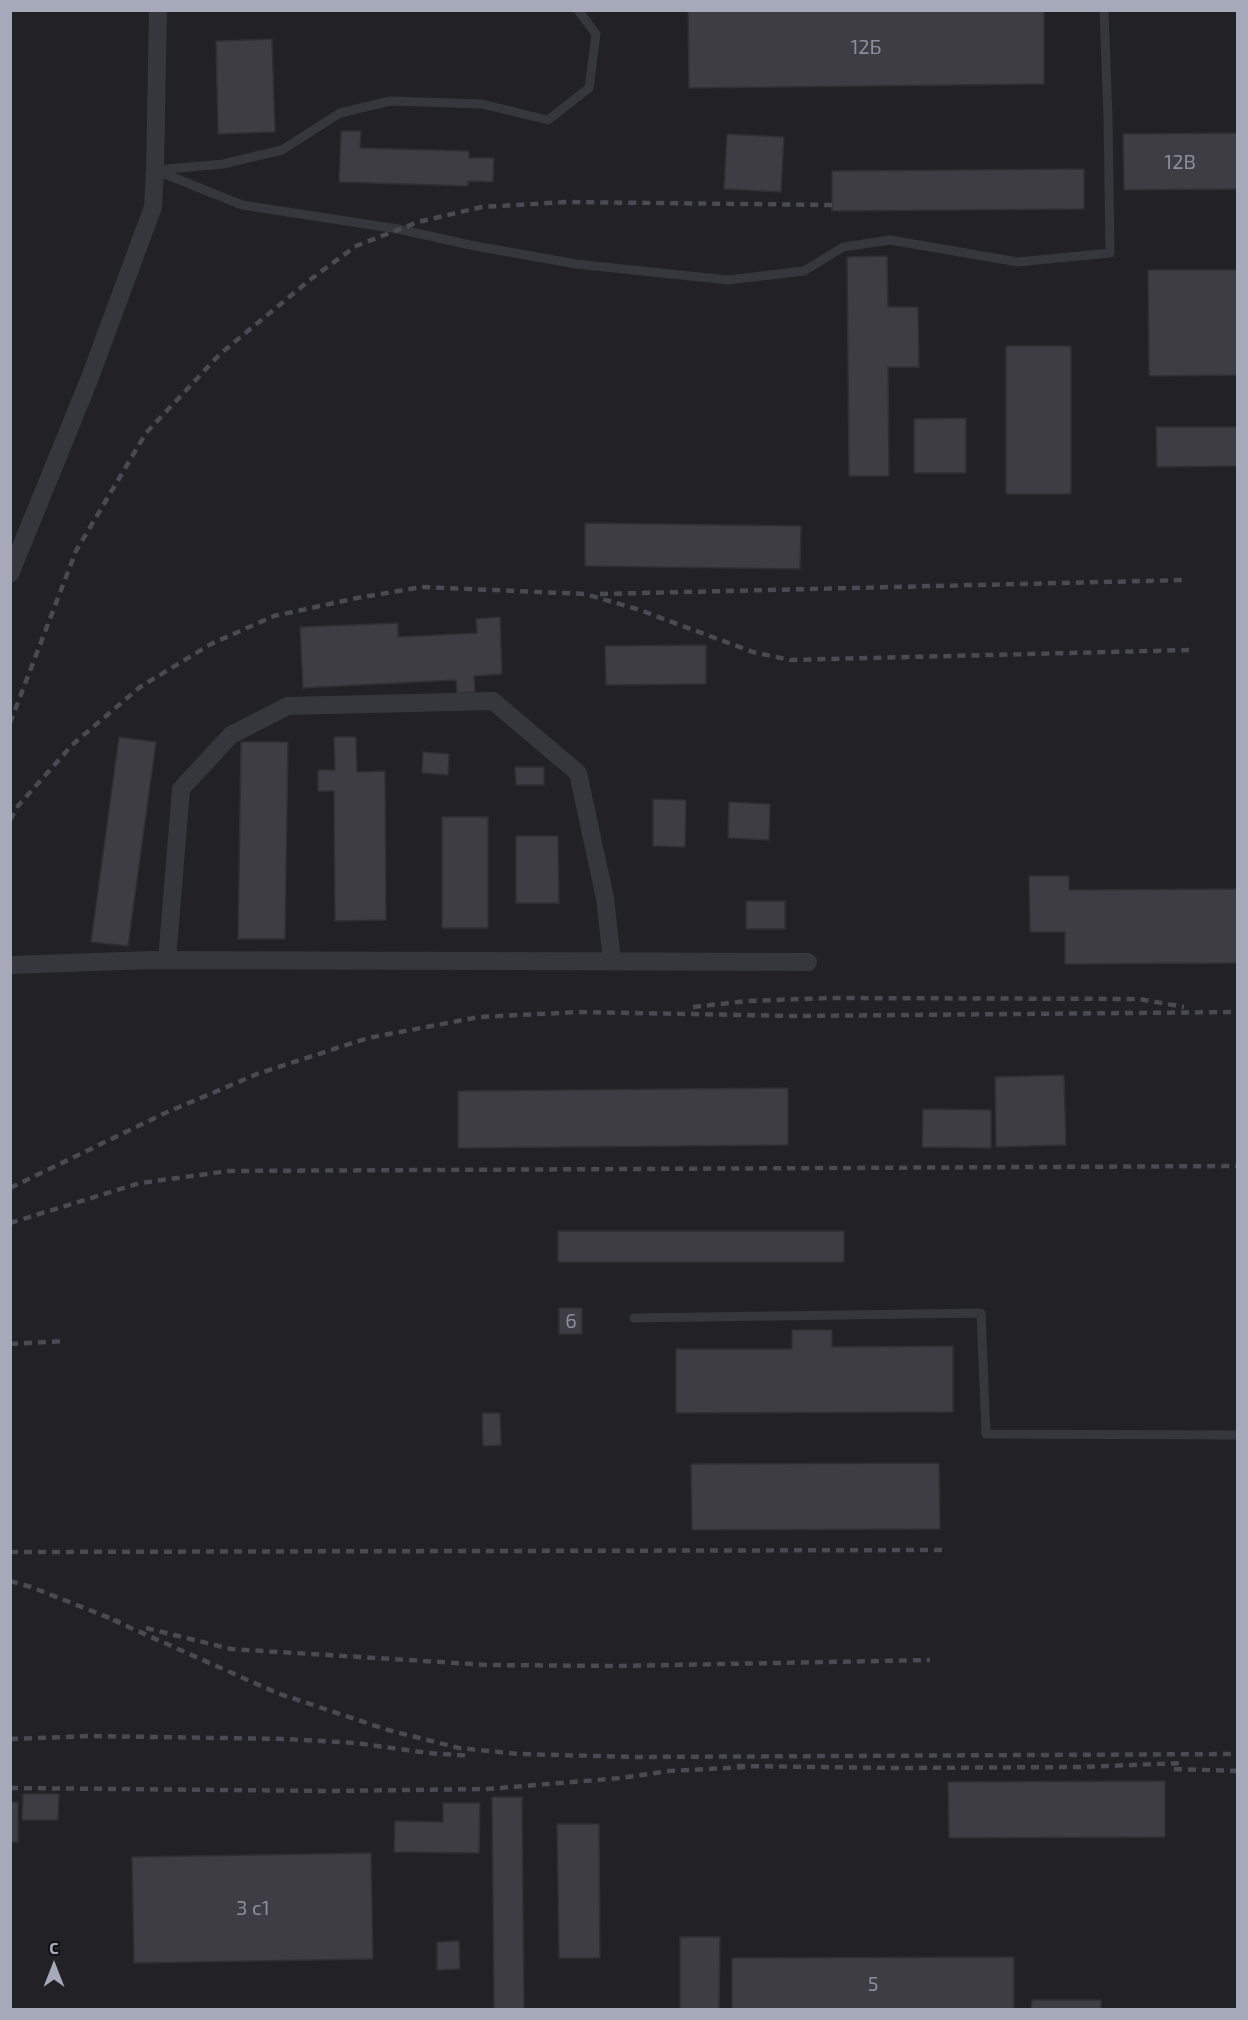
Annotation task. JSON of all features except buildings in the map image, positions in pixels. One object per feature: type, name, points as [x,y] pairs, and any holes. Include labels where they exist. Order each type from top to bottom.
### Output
[{"type":"street","points":[[10,574],[89,380],[153,207],[158,10]]},
{"type":"street","points":[[167,960],[181,789],[231,735],[288,706],[493,701],[578,772],[605,898],[612,961]]},
{"type":"street","points":[[10,965],[167,960],[808,962]]},
{"type":"lane","points":[[155,170],[223,164],[282,150],[340,113],[390,101],[482,104],[548,120],[589,88],[596,34],[578,10]]},
{"type":"lane","points":[[155,170],[242,205],[398,229],[470,245],[576,264],[728,280],[804,271],[843,247],[890,240],[1018,262],[1110,253],[1104,10]]},
{"type":"lane","points":[[634,1318],[981,1313],[986,1434],[1238,1435]]},
{"type":"shaded area","points":[[11,11],[1237,11],[1237,2009],[11,2009]]},
{"type":"railway","points":[[10,723],[76,551],[146,433],[220,354],[311,279],[356,246],[418,222],[482,207],[566,202],[832,205]]},
{"type":"railway","points":[[600,594],[1186,580]]},
{"type":"railway","points":[[10,820],[18,806],[72,745],[140,687],[211,644],[274,616],[422,587],[585,594],[637,609],[753,652],[790,660],[1189,650]]},
{"type":"railway","points":[[693,1007],[747,1001],[829,998],[1139,999],[1184,1007]]},
{"type":"railway","points":[[10,1188],[163,1114],[257,1074],[368,1038],[479,1017],[579,1012],[795,1016],[1238,1012]]},
{"type":"railway","points":[[10,1223],[140,1183],[229,1171],[1238,1166]]},
{"type":"railway","points":[[10,1344],[66,1341]]},
{"type":"railway","points":[[10,1552],[947,1550]]},
{"type":"railway","points":[[10,1581],[120,1622]]},
{"type":"railway","points":[[113,1620],[277,1693],[388,1730],[459,1748],[519,1754],[636,1757],[1238,1754]]},
{"type":"railway","points":[[146,1628],[231,1649],[488,1665],[619,1666],[930,1660]]},
{"type":"railway","points":[[10,1739],[91,1736],[285,1739],[356,1743],[428,1753],[471,1756]]},
{"type":"railway","points":[[737,1766],[1081,1767],[1184,1763]]},
{"type":"railway","points":[[10,1788],[330,1791],[487,1789],[621,1778],[669,1771],[746,1767]]},
{"type":"railway","points":[[1174,1769],[1238,1771]]}]
